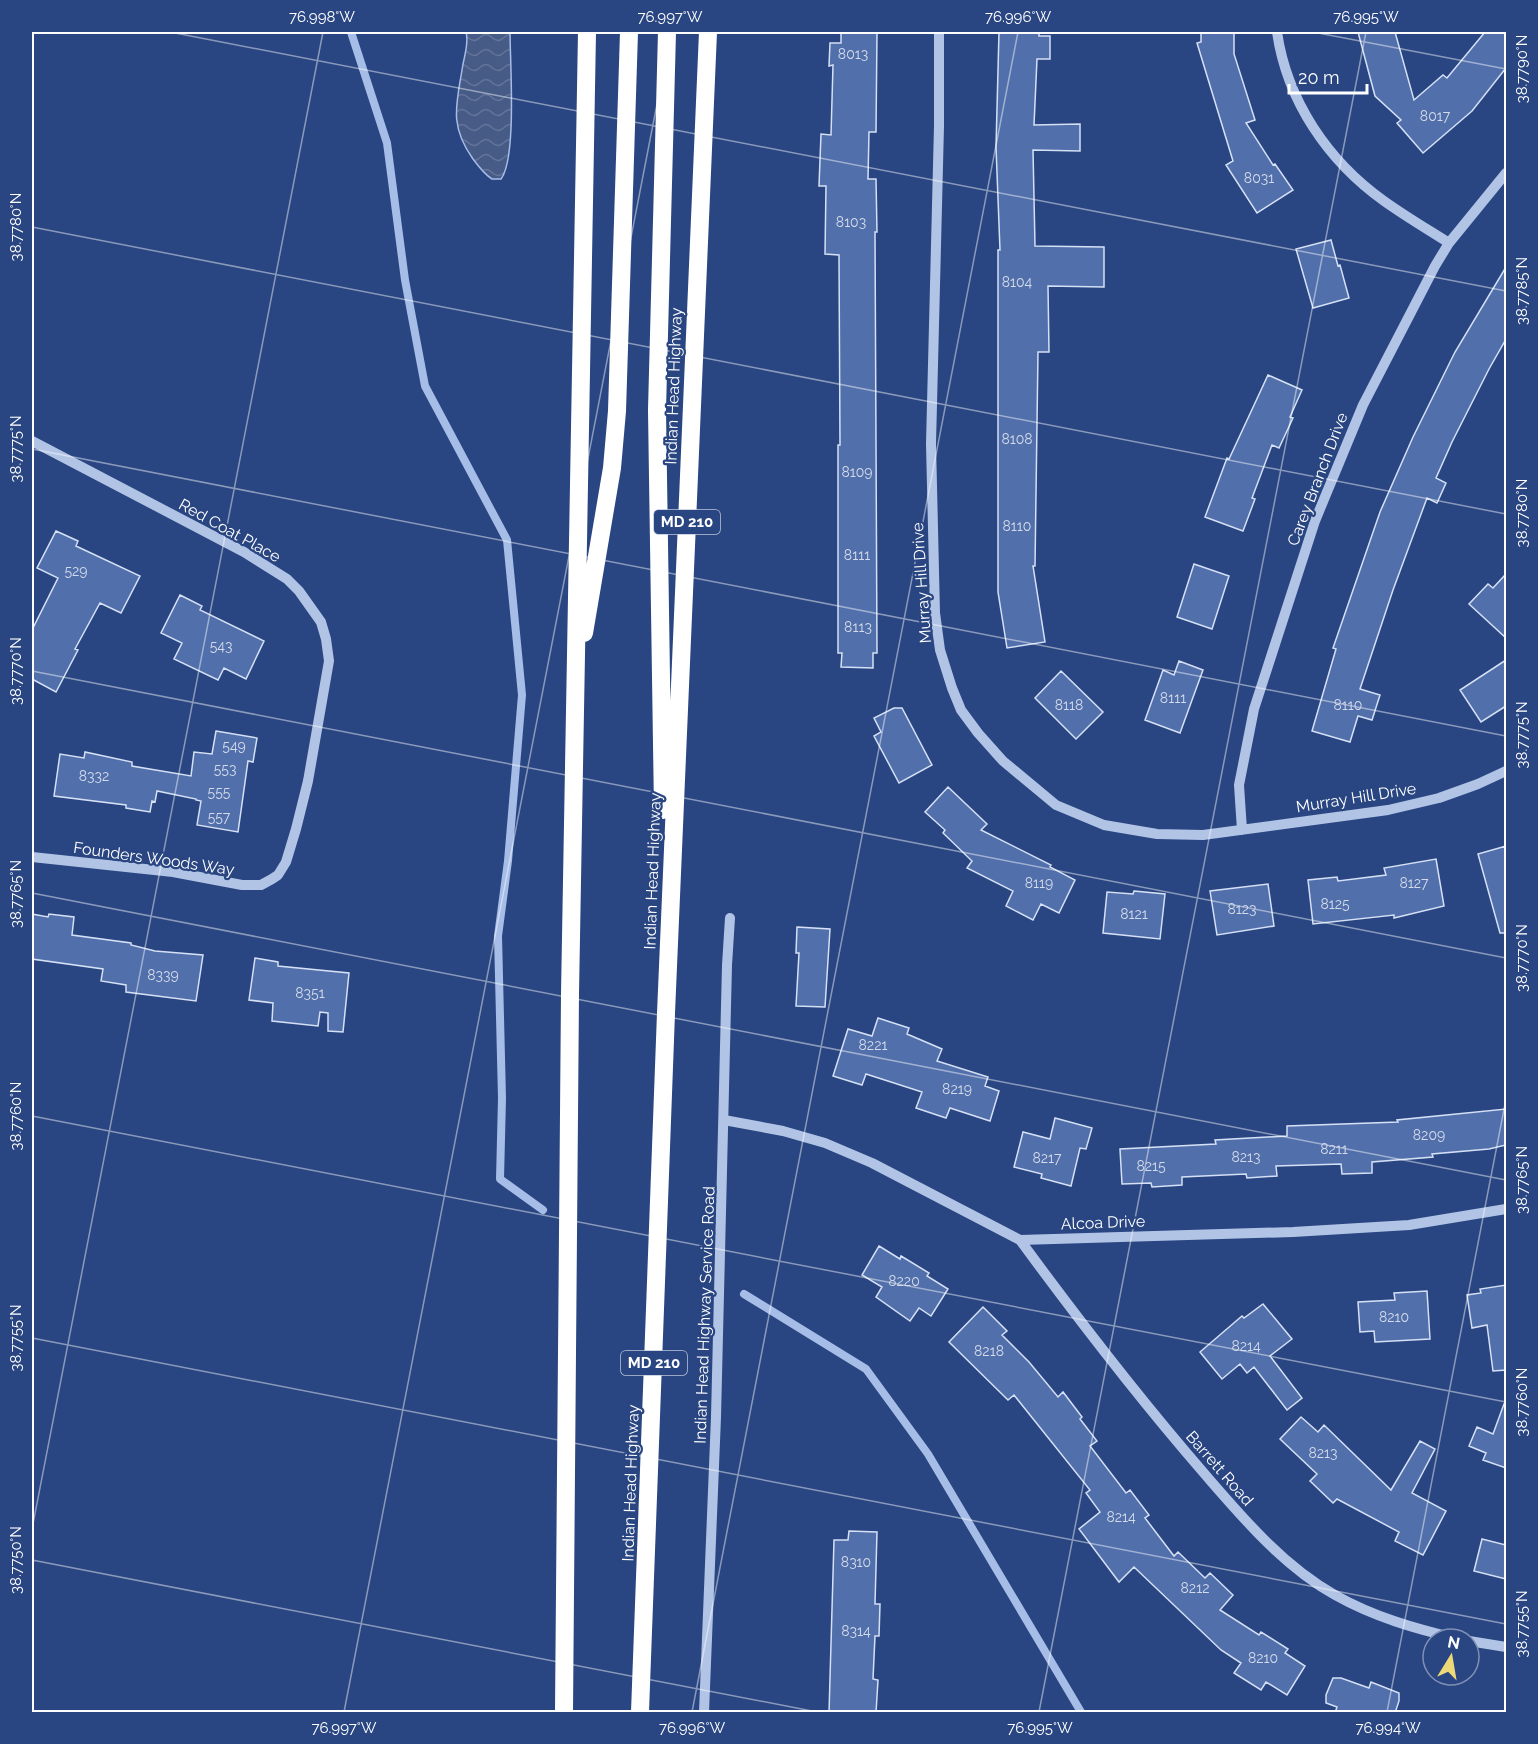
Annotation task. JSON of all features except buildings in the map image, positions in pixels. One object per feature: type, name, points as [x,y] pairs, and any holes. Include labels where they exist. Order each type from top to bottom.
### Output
[{"type":"highway","points":[[564,1713],[574,695],[586,32]]},
{"type":"highway","points":[[574,695],[612,468],[617,411],[629,32]]},
{"type":"highway","points":[[666,1013],[657,410],[667,32]]},
{"type":"highway","name":"Indian Head Highway","points":[[640,1713],[666,1013],[708,32]]},
{"type":"street","name":"Murray Hill Drive","points":[[939,32],[939,126],[931,444],[932,530],[935,614],[940,650],[961,710],[1003,761],[1056,806],[1104,825],[1138,832],[1197,836],[1388,810],[1439,798],[1506,771]]},
{"type":"street","points":[[1277,32],[1292,86],[1301,107],[1324,144],[1343,167],[1382,200],[1449,243]]},
{"type":"street","name":"Carey Branch Drive","points":[[1242,830],[1239,784],[1254,709],[1315,521],[1363,405],[1414,304],[1449,243],[1506,173]]},
{"type":"street","name":"Red Coat Place","points":[[32,441],[271,568],[299,591],[321,622],[329,661],[308,781],[289,856],[283,868],[272,879]]},
{"type":"street","name":"Founders Woods Way","points":[[32,857],[173,872],[242,885],[261,885],[272,879]]},
{"type":"street","name":"Indian Head Highway Service Road","points":[[704,1713],[716,1417],[730,918]]},
{"type":"street","name":"Alcoa Drive","points":[[724,1120],[783,1131],[825,1143],[882,1168],[1020,1240],[1293,1232],[1409,1225],[1506,1209]]},
{"type":"street","name":"Barrett Road","points":[[1020,1240],[1168,1431],[1269,1545],[1313,1581],[1366,1611],[1421,1629]]},
{"type":"street","points":[[1481,1643],[1506,1647]]},
{"type":"water","points":[[466,32],[510,32],[511,131],[506,168],[501,179],[492,179],[477,165],[465,146],[457,124],[457,102],[466,48]]},
{"type":"waterway","points":[[351,32],[387,143],[405,280],[425,386],[507,540],[522,695],[508,861],[498,936],[502,1098],[500,1179],[543,1210]]},
{"type":"waterway","points":[[744,1294],[866,1369],[928,1454],[1081,1712]]}]
